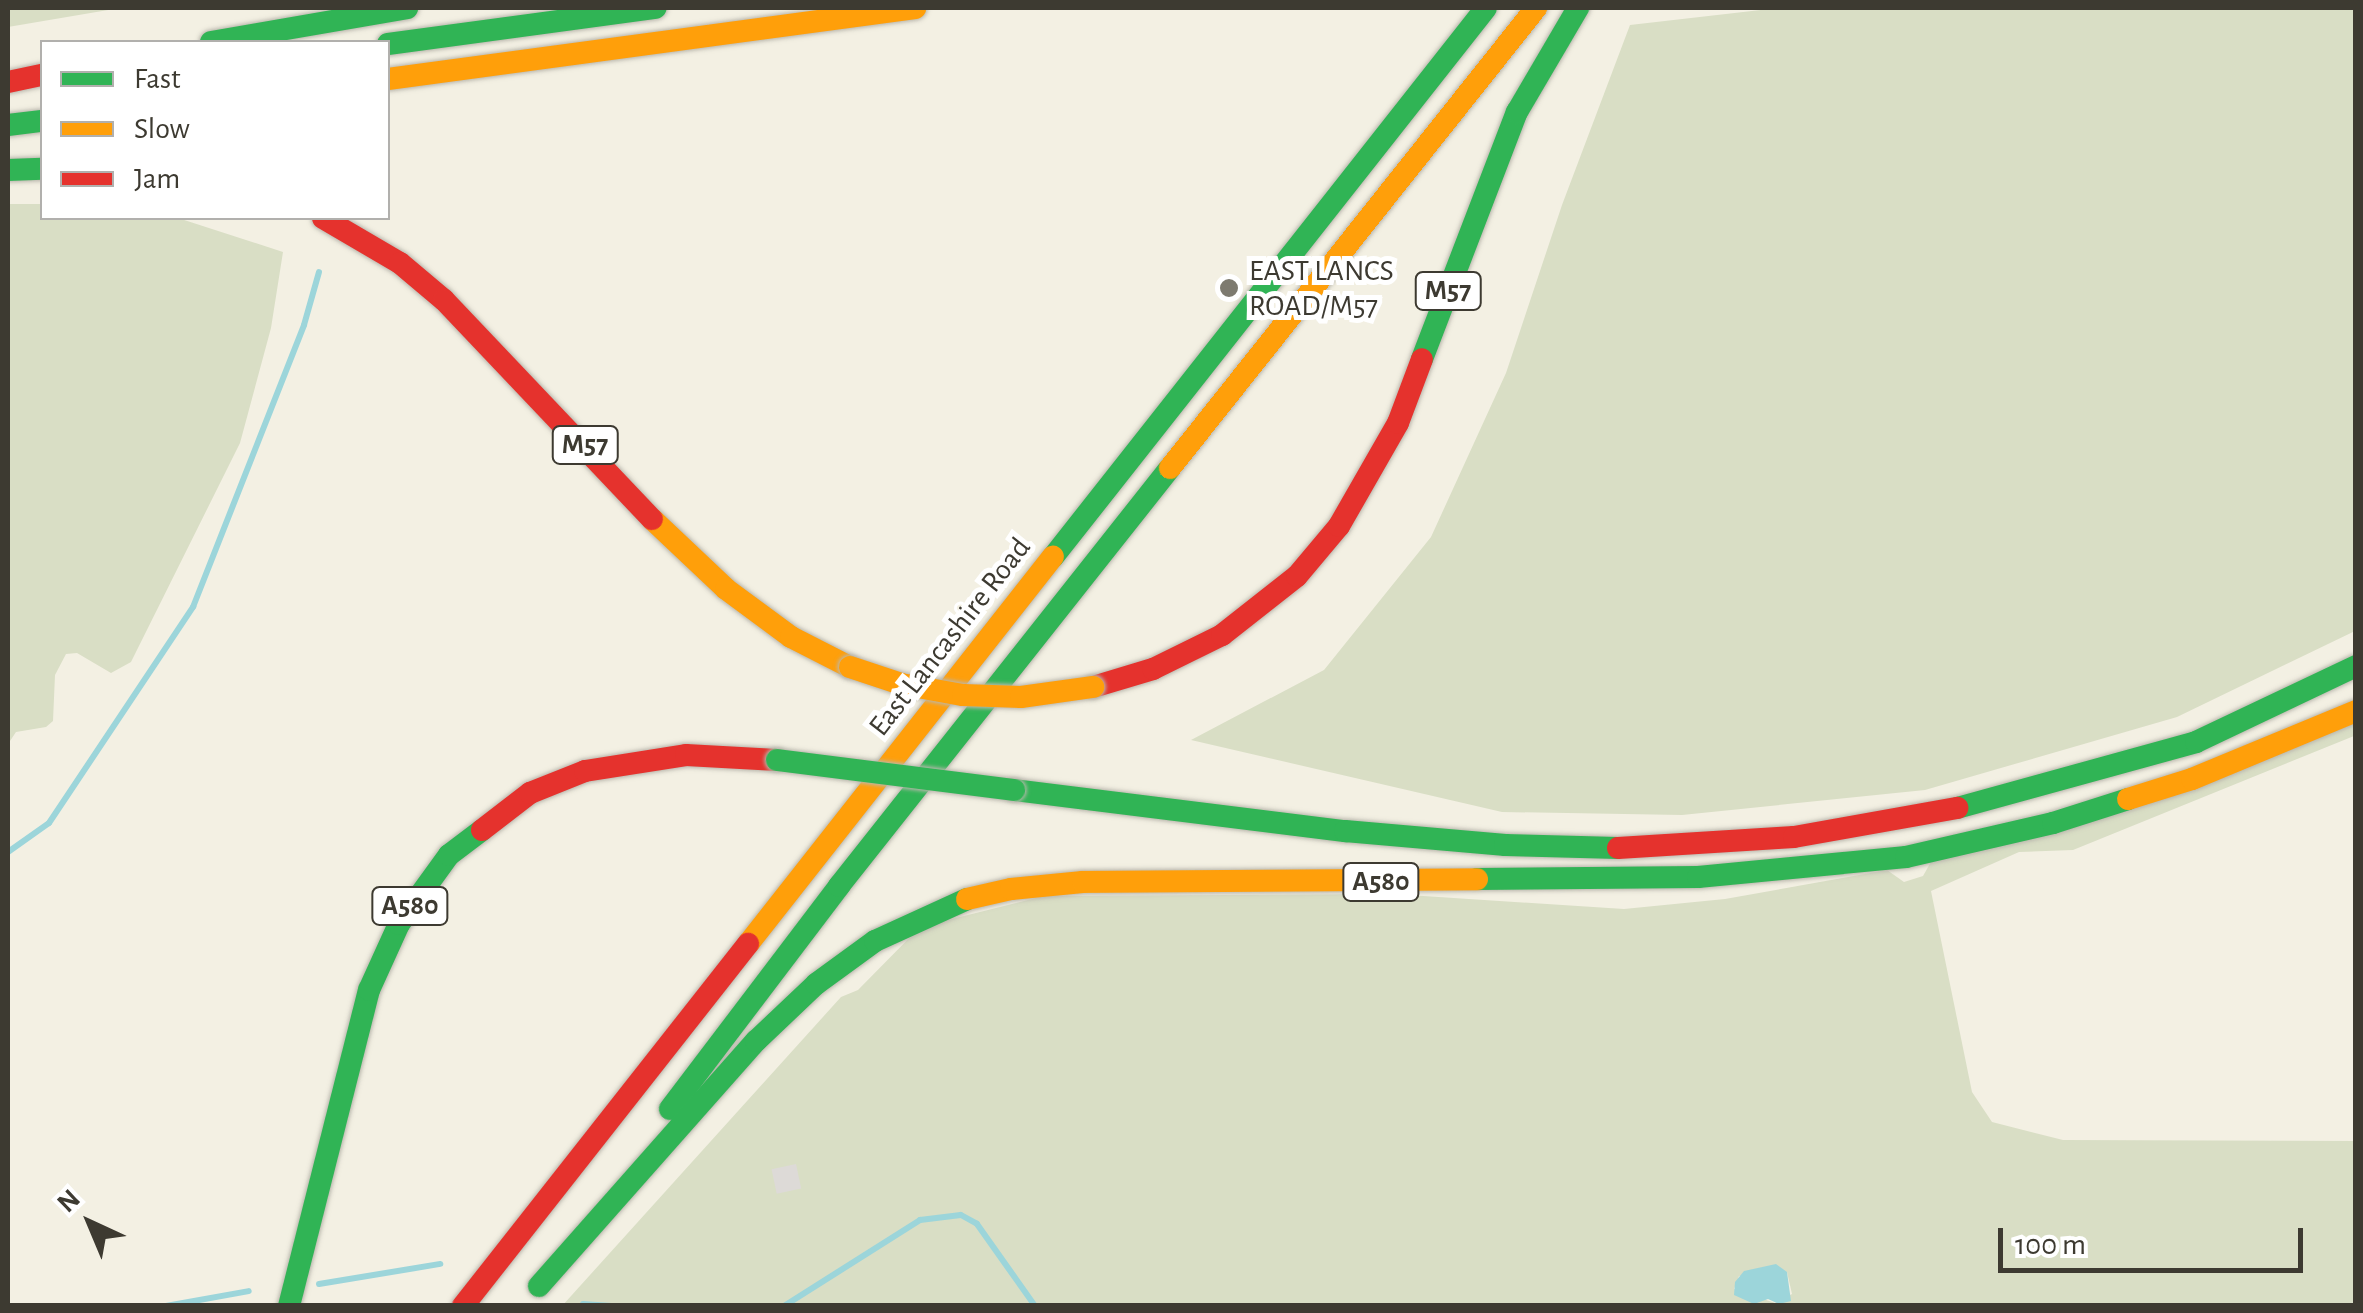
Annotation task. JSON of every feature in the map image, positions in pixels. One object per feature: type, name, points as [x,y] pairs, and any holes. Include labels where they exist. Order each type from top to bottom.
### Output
[{"type":"highway","points":[[223,40],[407,8]]},
{"type":"highway","points":[[390,44],[656,8]]},
{"type":"highway","points":[[390,80],[915,8]]},
{"type":"highway","name":"East Lancashire Road","points":[[463,1306],[1486,8]]},
{"type":"highway","name":"A580","points":[[532,1296],[839,886],[1536,8]]},
{"type":"highway","name":"M57","points":[[327,220],[400,263],[444,300],[704,570],[758,614],[850,666],[921,688],[963,695],[1020,697],[1092,688],[1153,669],[1222,635],[1297,576],[1338,526],[1375,469],[1404,409],[1492,169],[1528,90],[1578,8]]},
{"type":"highway","points":[[8,84],[40,79]]},
{"type":"highway","points":[[8,125],[40,121]]},
{"type":"highway","points":[[8,170],[40,169]]},
{"type":"highway","name":"A580","points":[[289,1306],[369,990],[399,924],[449,855],[530,793],[585,771],[686,755],[776,760],[1345,831],[1504,845],[1622,848],[1794,837],[1969,806],[2196,742],[2356,666]]},
{"type":"highway","name":"A580","points":[[532,1296],[756,1042],[816,984],[876,941],[958,901],[1011,889],[1083,882],[1698,877],[1906,857],[2053,823],[2192,779],[2356,710]]},
{"type":"green space","points":[[8,8],[120,8],[8,27]]},
{"type":"green space","points":[[1778,8],[2355,8],[2355,631],[2177,717],[1925,790],[1682,815],[1502,812],[1191,740],[1324,670],[1431,537],[1506,373],[1562,205],[1630,25]]},
{"type":"green space","points":[[8,204],[40,204],[40,220],[184,220],[283,252],[271,328],[240,443],[131,662],[111,673],[77,653],[66,654],[55,675],[53,721],[46,727],[16,732],[8,744]]},
{"type":"green space","points":[[2355,718],[2354,736],[2073,850],[2019,852],[1931,891],[1972,1092],[1992,1122],[2063,1140],[2355,1141],[2355,1305],[562,1306],[841,997],[858,990],[920,927],[1044,896],[1393,894],[1624,909],[1725,899],[1887,870],[1904,882],[1923,876],[1932,860]],"holes":[[[1787,1272],[1792,1294],[1775,1303],[1734,1289],[1739,1276]]]},
{"type":"water","points":[[1776,1264],[1787,1272],[1791,1301],[1779,1304],[1768,1299],[1754,1304],[1734,1295],[1735,1282],[1744,1271]]},
{"type":"building","points":[[796,1164],[801,1188],[777,1194],[772,1169]]},
{"type":"waterway","points":[[8,852],[49,823],[193,607],[304,325],[319,272]]},
{"type":"waterway","points":[[784,1306],[920,1220],[961,1215],[977,1224],[1035,1306]]},
{"type":"waterway","points":[[319,1284],[440,1264]]},
{"type":"waterway","points":[[166,1306],[249,1291]]},
{"type":"waterway","points":[[583,1304],[611,1306]]},
{"type":"traffic: fast","points":[[223,40],[407,8]]},
{"type":"traffic: fast","points":[[390,44],[656,8]]},
{"type":"traffic: fast","points":[[1053,557],[1486,8]]},
{"type":"traffic: fast","points":[[1422,359],[1517,112],[1578,8]]},
{"type":"traffic: fast","points":[[8,125],[40,121]]},
{"type":"traffic: fast","points":[[8,170],[40,169]]},
{"type":"traffic: fast","points":[[670,1109],[839,886],[1170,468]]},
{"type":"traffic: fast","points":[[1957,808],[2196,742],[2356,666]]},
{"type":"traffic: fast","points":[[777,760],[1014,790]]},
{"type":"traffic: fast","points":[[1014,790],[1345,831],[1505,845],[1618,848]]},
{"type":"traffic: fast","points":[[1477,879],[1698,877],[1906,857],[2053,823],[2128,799]]},
{"type":"traffic: fast","points":[[289,1306],[369,990],[399,924],[449,855],[482,830]]},
{"type":"traffic: fast","points":[[539,1286],[756,1041],[816,984],[875,941],[967,899]]},
{"type":"traffic: slow","points":[[390,79],[915,8]]},
{"type":"traffic: slow","points":[[1170,468],[1536,8]]},
{"type":"traffic: slow","points":[[652,519],[726,589],[791,637],[850,667]]},
{"type":"traffic: slow","points":[[748,944],[1053,557]]},
{"type":"traffic: slow","points":[[850,667],[901,684],[963,695],[1021,697],[1093,687]]},
{"type":"traffic: slow","points":[[2128,799],[2192,779],[2356,711]]},
{"type":"traffic: slow","points":[[967,899],[1011,889],[1083,882],[1477,879]]},
{"type":"traffic: jam","points":[[8,82],[40,75]]},
{"type":"traffic: jam","points":[[326,220],[400,263],[444,300],[652,519]]},
{"type":"traffic: jam","points":[[1093,687],[1153,669],[1222,635],[1297,576],[1339,526],[1398,423],[1422,359]]},
{"type":"traffic: jam","points":[[482,830],[530,793],[585,771],[686,755],[777,760]]},
{"type":"traffic: jam","points":[[1618,848],[1794,837],[1957,808]]},
{"type":"traffic: jam","points":[[463,1306],[748,944]]},
{"type":"place","name":"EAST LANCS ROAD/M57","points":[[1229,288]]}]
